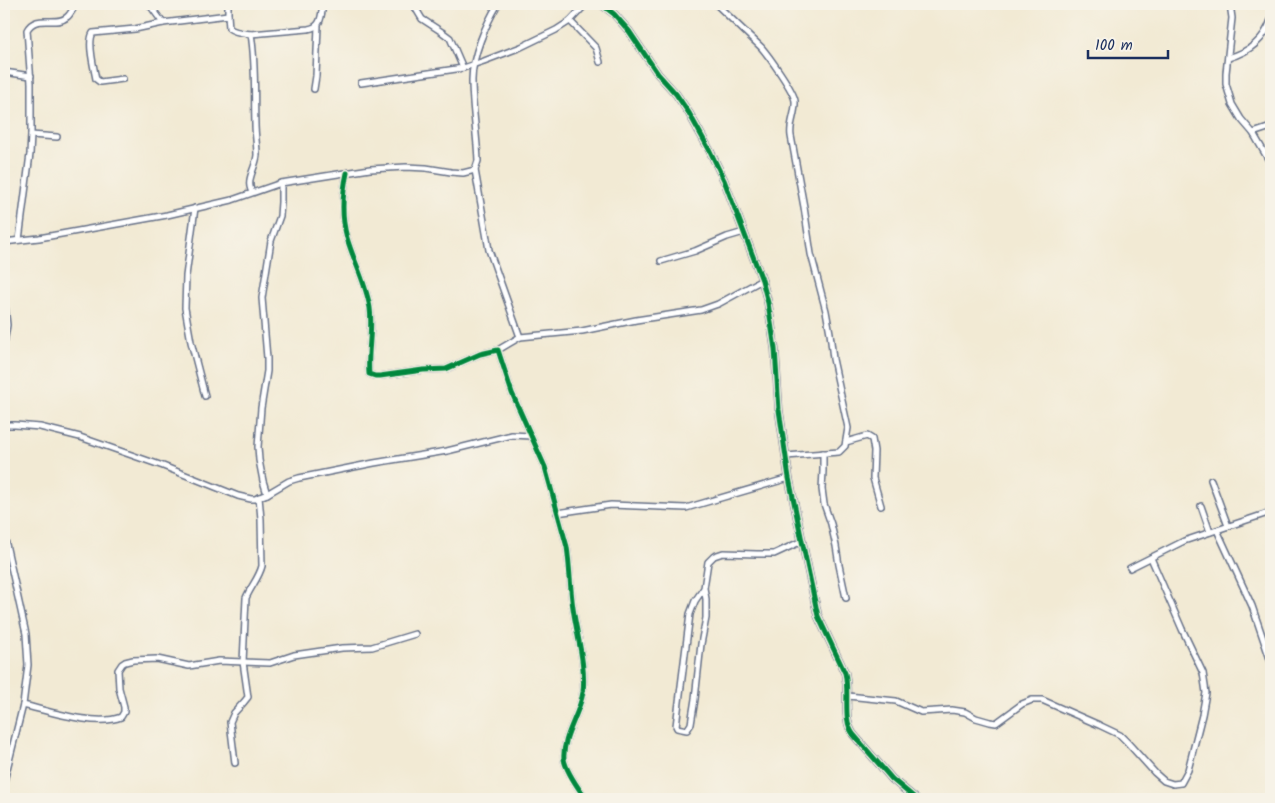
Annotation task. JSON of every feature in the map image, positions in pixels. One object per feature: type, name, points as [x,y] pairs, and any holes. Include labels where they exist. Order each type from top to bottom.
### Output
[{"type":"street","points":[[19,240],[31,135],[31,76],[27,35],[29,27],[34,23],[65,19],[76,4]]},
{"type":"street","points":[[149,4],[163,23]]},
{"type":"street","points":[[228,4],[228,25],[231,30],[252,34],[308,29],[318,26]]},
{"type":"street","points":[[314,89],[318,26],[323,4]]},
{"type":"street","points":[[413,4],[422,19],[450,38],[463,68]]},
{"type":"street","points":[[498,4],[486,28],[474,64],[472,82],[478,161],[475,170],[489,250],[520,337]]},
{"type":"street","points":[[362,82],[463,68],[533,42],[570,21],[586,4]]},
{"type":"street","points":[[601,4],[614,14],[652,66],[676,94],[689,113],[724,180],[762,280],[768,303],[775,348],[779,410],[789,478],[818,616],[845,673],[848,696],[847,718],[851,731],[892,779],[916,799]]},
{"type":"street","points":[[716,4],[761,47],[794,98],[794,114],[790,130],[811,254],[826,311],[833,358],[848,428],[846,442],[843,449],[839,452],[786,456]]},
{"type":"street","points":[[1230,4],[1232,18],[1226,84],[1232,104],[1241,119],[1253,133],[1271,164]]},
{"type":"street","points":[[123,79],[100,82],[96,79],[90,43],[92,34],[228,15]]},
{"type":"street","points":[[1228,58],[1245,52],[1263,38],[1271,20]]},
{"type":"street","points":[[570,21],[596,48],[600,62]]},
{"type":"street","points":[[252,34],[257,149],[256,161],[249,185],[252,192]]},
{"type":"street","points":[[4,72],[31,76]]},
{"type":"street","points":[[1253,133],[1271,127]]},
{"type":"street","points":[[31,135],[57,138]]},
{"type":"street","points":[[4,242],[39,238],[167,214],[232,200],[281,183],[376,168],[426,168],[463,173],[475,170]]},
{"type":"street","points":[[346,173],[342,201],[344,225],[363,280],[370,310],[371,328],[368,371],[370,375],[380,376],[446,369],[480,354],[498,350],[520,337],[582,331],[701,310],[718,304],[762,280]]},
{"type":"street","points":[[267,494],[261,474],[258,447],[268,358],[262,298],[271,241],[280,216],[281,183]]},
{"type":"street","points":[[195,208],[186,276],[185,300],[191,342],[205,396]]},
{"type":"street","points":[[661,261],[695,251],[744,232]]},
{"type":"street","points":[[4,298],[6,325],[4,343]]},
{"type":"street","points":[[498,350],[512,393],[545,467],[567,547],[573,609],[580,645],[583,691],[570,731],[564,759],[572,778],[586,799]]},
{"type":"street","points":[[4,425],[40,427],[80,437],[163,466],[238,496],[251,499],[267,494],[289,481],[307,476],[447,451],[512,435],[531,436]]},
{"type":"street","points":[[846,442],[867,436],[872,439],[874,451],[873,478],[881,506]]},
{"type":"street","points":[[823,453],[822,489],[824,504],[836,546],[846,598]]},
{"type":"street","points":[[557,513],[611,505],[686,508],[789,478]]},
{"type":"street","points":[[1211,480],[1228,526]]},
{"type":"street","points":[[235,764],[230,722],[234,713],[248,697],[243,662],[246,598],[262,566],[259,497]]},
{"type":"street","points":[[1201,506],[1210,532]]},
{"type":"street","points":[[1130,568],[1184,541],[1271,512]]},
{"type":"street","points":[[1217,530],[1252,606],[1271,662]]},
{"type":"street","points":[[4,535],[26,634],[28,666],[23,705],[4,781]]},
{"type":"street","points":[[704,588],[692,608],[688,627],[676,726],[684,730],[687,730],[690,726],[695,699],[706,618],[704,588],[708,562],[718,554],[726,552],[774,554],[802,540]]},
{"type":"street","points":[[848,696],[896,701],[921,712],[952,710],[965,712],[976,718],[996,723],[1022,704],[1032,700],[1042,700],[1120,736],[1164,781],[1173,784],[1181,782],[1188,770],[1202,715],[1206,693],[1204,673],[1151,558]]},
{"type":"street","points":[[23,705],[78,718],[96,720],[116,719],[121,717],[124,712],[124,704],[119,688],[118,670],[125,662],[157,659],[188,666],[219,661],[270,663],[294,655],[342,648],[372,647],[415,634]]},
{"type":"cycle path","points":[[601,4],[614,14],[629,31],[658,74],[676,94],[689,113],[724,180],[762,280],[768,303],[775,349],[779,410],[789,478],[818,616],[845,673],[847,713],[850,728],[892,779],[916,799]]},
{"type":"cycle path","points":[[347,173],[343,197],[343,214],[347,238],[366,290],[370,308],[369,374],[380,376],[446,369],[480,354],[498,350],[512,393],[545,467],[567,547],[572,600],[581,650],[584,682],[581,700],[568,734],[564,759],[570,775],[586,799]]}]
